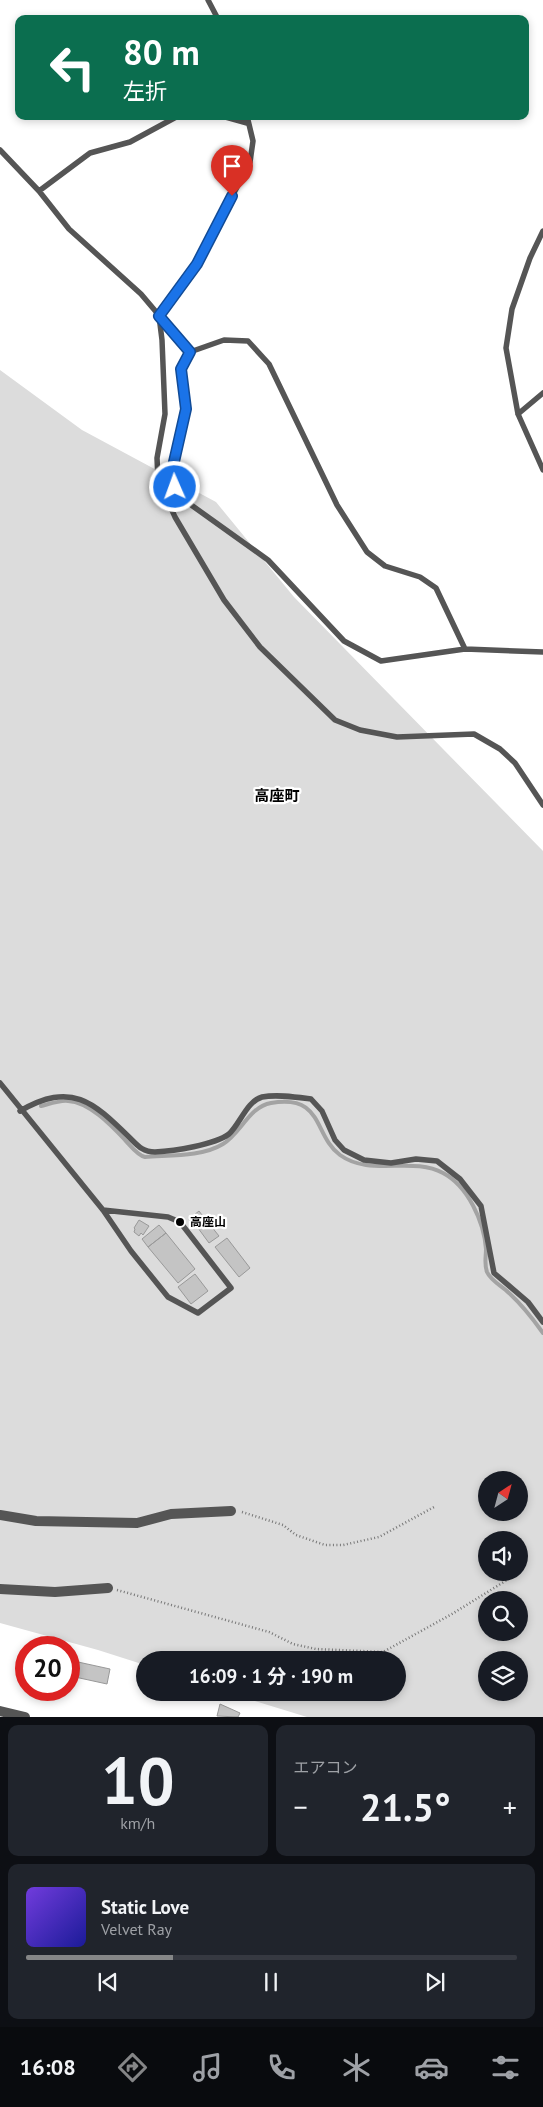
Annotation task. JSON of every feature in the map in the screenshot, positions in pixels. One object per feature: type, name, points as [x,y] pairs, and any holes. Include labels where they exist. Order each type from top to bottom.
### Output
[{"type":"street","points":[[0,1515],[36,1521],[137,1523],[171,1514],[232,1511]]},
{"type":"street","points":[[0,1589],[55,1592],[108,1588]]},
{"type":"street","points":[[0,1712],[25,1717]]},
{"type":"lane","points":[[208,0],[216,15]]},
{"type":"lane","points":[[39,191],[90,152],[130,142],[171,120]]},
{"type":"lane","points":[[247,120],[253,141],[250,162],[197,264],[159,316],[166,414],[157,458],[158,479],[175,517],[224,600],[260,646],[335,720],[360,730],[396,737],[474,734],[500,749],[515,763],[543,805]]},
{"type":"lane","points":[[0,150],[39,191],[70,229],[142,294],[190,352]]},
{"type":"lane","points":[[543,231],[530,258],[512,309],[506,348],[518,414],[543,470]]},
{"type":"lane","points":[[465,650],[436,588],[420,576],[385,566],[367,552],[337,506],[269,364],[248,341],[224,340],[190,352],[181,369],[186,409],[171,475],[175,487],[187,502],[268,560],[344,641],[363,653],[381,661],[465,650],[543,652]]},
{"type":"lane","points":[[518,414],[543,393]]},
{"type":"lane","points":[[0,1083],[20,1111],[103,1210],[131,1251],[168,1297],[198,1313],[231,1288],[180,1222],[168,1217],[103,1210]]},
{"type":"lane","points":[[20,1111],[33,1103],[60,1096],[80,1098],[104,1114],[143,1151],[155,1152],[213,1142],[229,1133],[248,1108],[260,1098],[286,1096],[311,1099],[322,1112],[335,1140],[344,1150],[364,1160],[391,1163],[416,1159],[437,1162],[460,1178],[481,1206],[494,1273],[528,1302],[543,1322]]},
{"type":"path","points":[[232,1511],[246,1512],[283,1525],[296,1535],[325,1545],[343,1545],[378,1537],[434,1507]]},
{"type":"path","points":[[108,1588],[269,1632],[293,1644],[316,1650],[383,1652],[452,1614],[506,1581]]},
{"type":"shaded area","points":[[0,370],[82,430],[216,502],[294,597],[543,851],[543,1717],[307,1717],[255,1701],[406,1701],[406,1651],[136,1651],[136,1662],[80,1645],[80,1636],[47,1636],[0,1623]]},
{"type":"building","points":[[199,1211],[205,1219],[195,1227],[189,1219]]},
{"type":"building","points":[[139,1220],[149,1226],[143,1235],[141,1233],[139,1236],[134,1232],[134,1228]]},
{"type":"building","points":[[207,1221],[219,1236],[209,1243],[198,1228]]},
{"type":"building","points":[[159,1225],[166,1233],[148,1247],[142,1239]]},
{"type":"building","points":[[166,1233],[195,1269],[178,1283],[148,1247]]},
{"type":"building","points":[[227,1238],[250,1268],[239,1277],[215,1247]]},
{"type":"building","points":[[195,1274],[208,1291],[191,1304],[178,1287]]},
{"type":"building","points":[[80,1662],[110,1669],[107,1684],[80,1678]]},
{"type":"building","points":[[220,1704],[240,1713],[238,1717],[217,1716]]},
{"type":"waterway","points":[[41,1106],[65,1101],[84,1105],[106,1121],[137,1152],[145,1157],[185,1155],[215,1148],[235,1134],[251,1115],[263,1105],[288,1102],[300,1105],[309,1110],[315,1118],[331,1147],[340,1155],[352,1161],[364,1165],[431,1168],[452,1179],[467,1196],[478,1217],[485,1239],[487,1272],[494,1281],[518,1302],[543,1333]]},
{"type":"place","name":"高座山","points":[[180,1222]]},
{"type":"district","name":"高座町","points":[[277,796]]},
{"type":"route","points":[[175,487],[171,475],[186,409],[181,369],[190,352],[159,316],[197,264],[232,196]]}]
